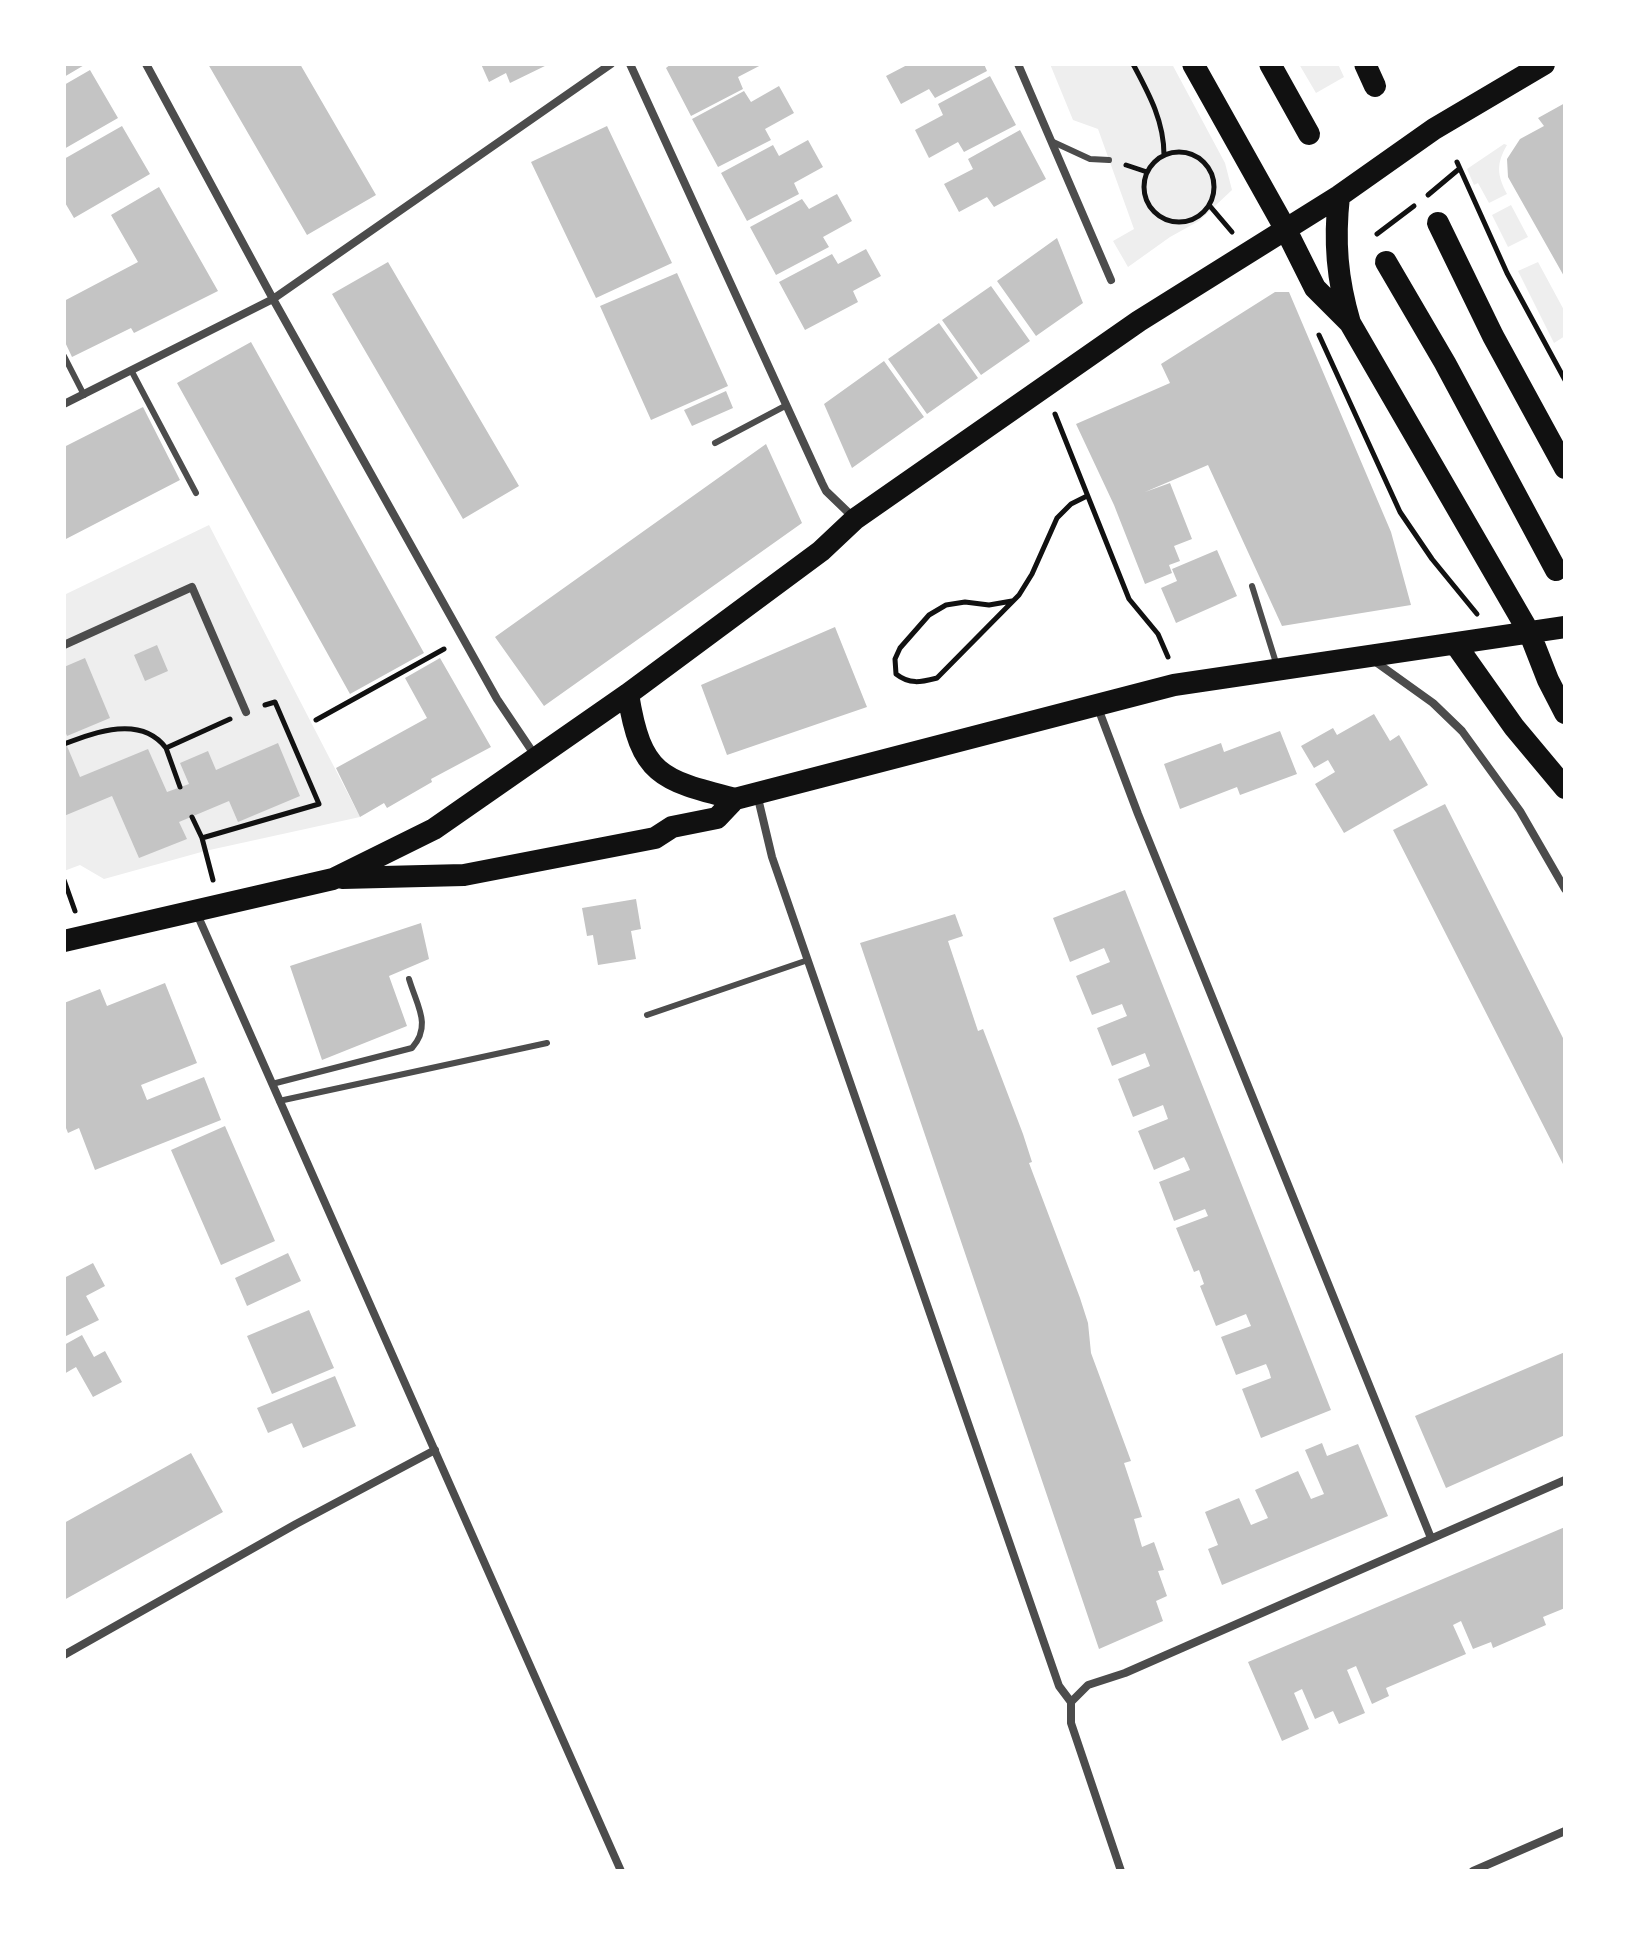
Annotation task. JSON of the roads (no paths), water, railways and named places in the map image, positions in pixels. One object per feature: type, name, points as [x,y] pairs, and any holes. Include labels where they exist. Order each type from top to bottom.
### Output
[{"type":"highway","points":[[1193,64],[1315,288],[1350,323],[1549,630],[1548,680],[1565,713]]},
{"type":"highway","points":[[1270,64],[1309,134]]},
{"type":"highway","points":[[1365,64],[1375,86]]},
{"type":"highway","points":[[333,879],[434,829],[628,694],[821,551],[855,519],[1139,321],[1286,230],[1434,129],[1544,64]]},
{"type":"highway","points":[[1330,201],[1336,228],[1338,278],[1350,323]]},
{"type":"highway","points":[[1438,223],[1493,336],[1565,468]]},
{"type":"highway","points":[[1386,262],[1445,363],[1556,570]]},
{"type":"highway","points":[[64,941],[333,879],[464,875],[655,838],[672,827],[717,818],[746,796],[1174,685],[1549,630]]},
{"type":"highway","points":[[1456,645],[1514,727],[1565,788]]},
{"type":"highway","points":[[628,694],[633,725],[645,758],[659,772],[692,788],[746,796]]},
{"type":"street","points":[[146,64],[273,299],[497,699],[537,758]]},
{"type":"street","points":[[64,404],[273,299],[611,64]]},
{"type":"street","points":[[630,64],[825,489],[855,519]]},
{"type":"street","points":[[1018,64],[1111,280]]},
{"type":"street","points":[[64,645],[192,587],[246,712]]},
{"type":"street","points":[[1367,656],[1433,703],[1462,731],[1520,811],[1565,889]]},
{"type":"street","points":[[1097,705],[1138,814],[1431,1538]]},
{"type":"street","points":[[746,796],[772,857],[1059,1686],[1071,1702],[1071,1723],[1121,1871]]},
{"type":"street","points":[[196,910],[621,1871]]},
{"type":"street","points":[[64,1655],[296,1524],[435,1450]]},
{"type":"street","points":[[1071,1702],[1088,1685],[1125,1673],[1565,1480]]},
{"type":"street","points":[[1473,1871],[1565,1831]]},
{"type":"lane","points":[[1051,141],[1090,159],[1109,160]]},
{"type":"lane","points":[[64,356],[84,395]]},
{"type":"lane","points":[[131,370],[196,493]]},
{"type":"lane","points":[[715,443],[785,406]]},
{"type":"lane","points":[[1252,586],[1278,669]]},
{"type":"lane","points":[[647,1015],[808,960]]},
{"type":"lane","points":[[272,1084],[412,1048],[423,1036],[423,1025],[409,979]]},
{"type":"lane","points":[[279,1101],[547,1043]]}]
